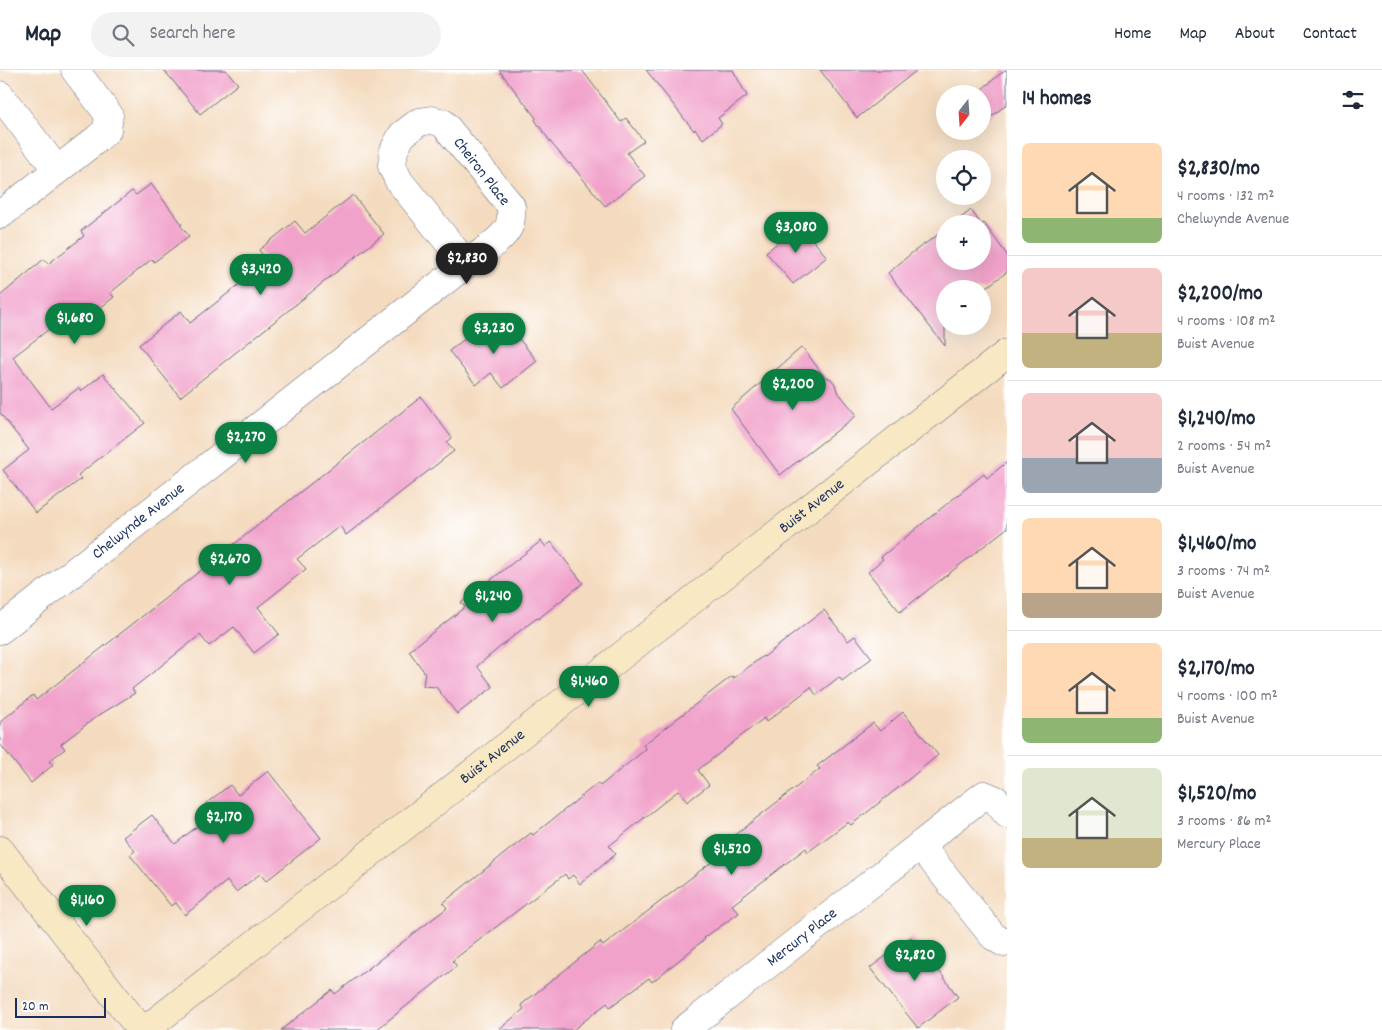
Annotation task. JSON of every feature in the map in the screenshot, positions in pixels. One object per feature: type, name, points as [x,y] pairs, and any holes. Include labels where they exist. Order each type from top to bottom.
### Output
[{"type":"street","points":[[0,215],[107,130],[109,115],[75,70]]},
{"type":"street","points":[[0,95],[57,170]]},
{"type":"street","name":"Cheiron Place","points":[[432,120],[442,123],[510,206],[511,218],[509,227],[503,236],[466,264],[399,181],[392,166],[394,150],[402,135],[419,122],[432,120]]},
{"type":"street","name":"Chelwynde Avenue","points":[[0,630],[466,264]]},
{"type":"street","name":"Buist Avenue","points":[[143,1030],[1007,353]]},
{"type":"street","name":"Mercury Place","points":[[684,1030],[984,795],[996,800],[1007,814]]},
{"type":"street","points":[[920,845],[993,936],[1004,943],[1007,942]]},
{"type":"street","points":[[0,850],[143,1030]]},
{"type":"building","points":[[164,70],[226,70],[238,84],[200,114]]},
{"type":"building","points":[[499,70],[582,70],[621,122],[626,118],[644,141],[627,153],[645,176],[605,206],[552,144],[535,120],[536,118]]},
{"type":"building","points":[[646,70],[733,70],[747,96],[718,118],[722,124],[703,139],[695,129],[694,131]]},
{"type":"building","points":[[820,70],[917,70],[857,118]]},
{"type":"building","points":[[1007,70],[1007,104],[991,117],[991,85],[987,85]]},
{"type":"building","points":[[151,184],[189,236],[154,262],[152,259],[110,293],[114,297],[85,320],[82,318],[60,335],[53,326],[13,357],[51,408],[79,388],[81,391],[103,374],[145,423],[78,475],[81,479],[36,513],[3,470],[29,450],[0,413],[0,296],[44,259],[48,264],[84,236],[81,231],[132,191],[136,195]]},
{"type":"building","points":[[353,195],[384,234],[180,397],[139,345],[181,311],[190,323],[268,262],[259,250],[295,221],[305,233]]},
{"type":"building","points":[[971,210],[975,215],[965,215]]},
{"type":"building","points":[[800,225],[827,257],[793,284],[766,252]]},
{"type":"building","points":[[991,233],[1007,255],[1007,272],[991,284],[991,280],[936,280],[936,334],[888,273],[936,236],[936,270],[991,270]]},
{"type":"building","points":[[502,318],[537,361],[503,388],[491,373],[476,385],[449,351],[476,330],[480,335]]},
{"type":"building","points":[[936,335],[945,335],[945,346]]},
{"type":"building","points":[[802,347],[824,376],[831,379],[837,391],[857,415],[780,475],[731,409]]},
{"type":"building","points":[[421,397],[452,438],[447,442],[454,451],[346,535],[340,526],[297,559],[306,569],[258,607],[279,634],[254,653],[234,627],[209,646],[200,635],[132,689],[135,693],[96,717],[61,744],[65,749],[49,761],[53,765],[31,783],[0,744],[0,722],[33,695],[36,700]]},
{"type":"building","points":[[1007,462],[1007,528],[900,612],[868,572],[883,559],[881,557],[984,474],[987,478]]},
{"type":"building","points":[[541,541],[546,547],[551,542],[583,583],[477,666],[493,687],[457,714],[436,687],[423,686],[425,673],[409,651],[465,607],[461,603]]},
{"type":"building","points":[[824,610],[848,641],[855,636],[872,658],[842,681],[839,677],[816,695],[811,687],[766,722],[764,718],[698,770],[709,785],[687,802],[679,790],[609,846],[616,854],[580,884],[573,875],[568,879],[565,874],[452,961],[457,966],[376,1030],[281,1030],[332,990],[335,994],[447,908],[443,903],[509,850],[531,833],[533,835],[598,783],[600,786],[646,749],[643,745],[732,676],[734,678],[764,657]]},
{"type":"building","points":[[903,712],[938,755],[851,825],[848,822],[808,852],[806,848],[732,905],[739,913],[704,938],[652,982],[649,978],[610,1007],[607,1003],[573,1030],[498,1030],[524,1009],[521,1005],[600,942],[603,946],[723,853],[719,847],[820,769],[817,766],[873,723],[880,731]]},
{"type":"building","points":[[268,771],[321,838],[266,881],[260,874],[236,892],[227,881],[185,915],[176,903],[171,906],[130,855],[135,851],[123,837],[152,815],[175,844],[213,814],[205,804],[230,785],[238,795]]},
{"type":"building","points":[[911,937],[923,952],[927,952],[958,997],[918,1028],[870,968]]}]
